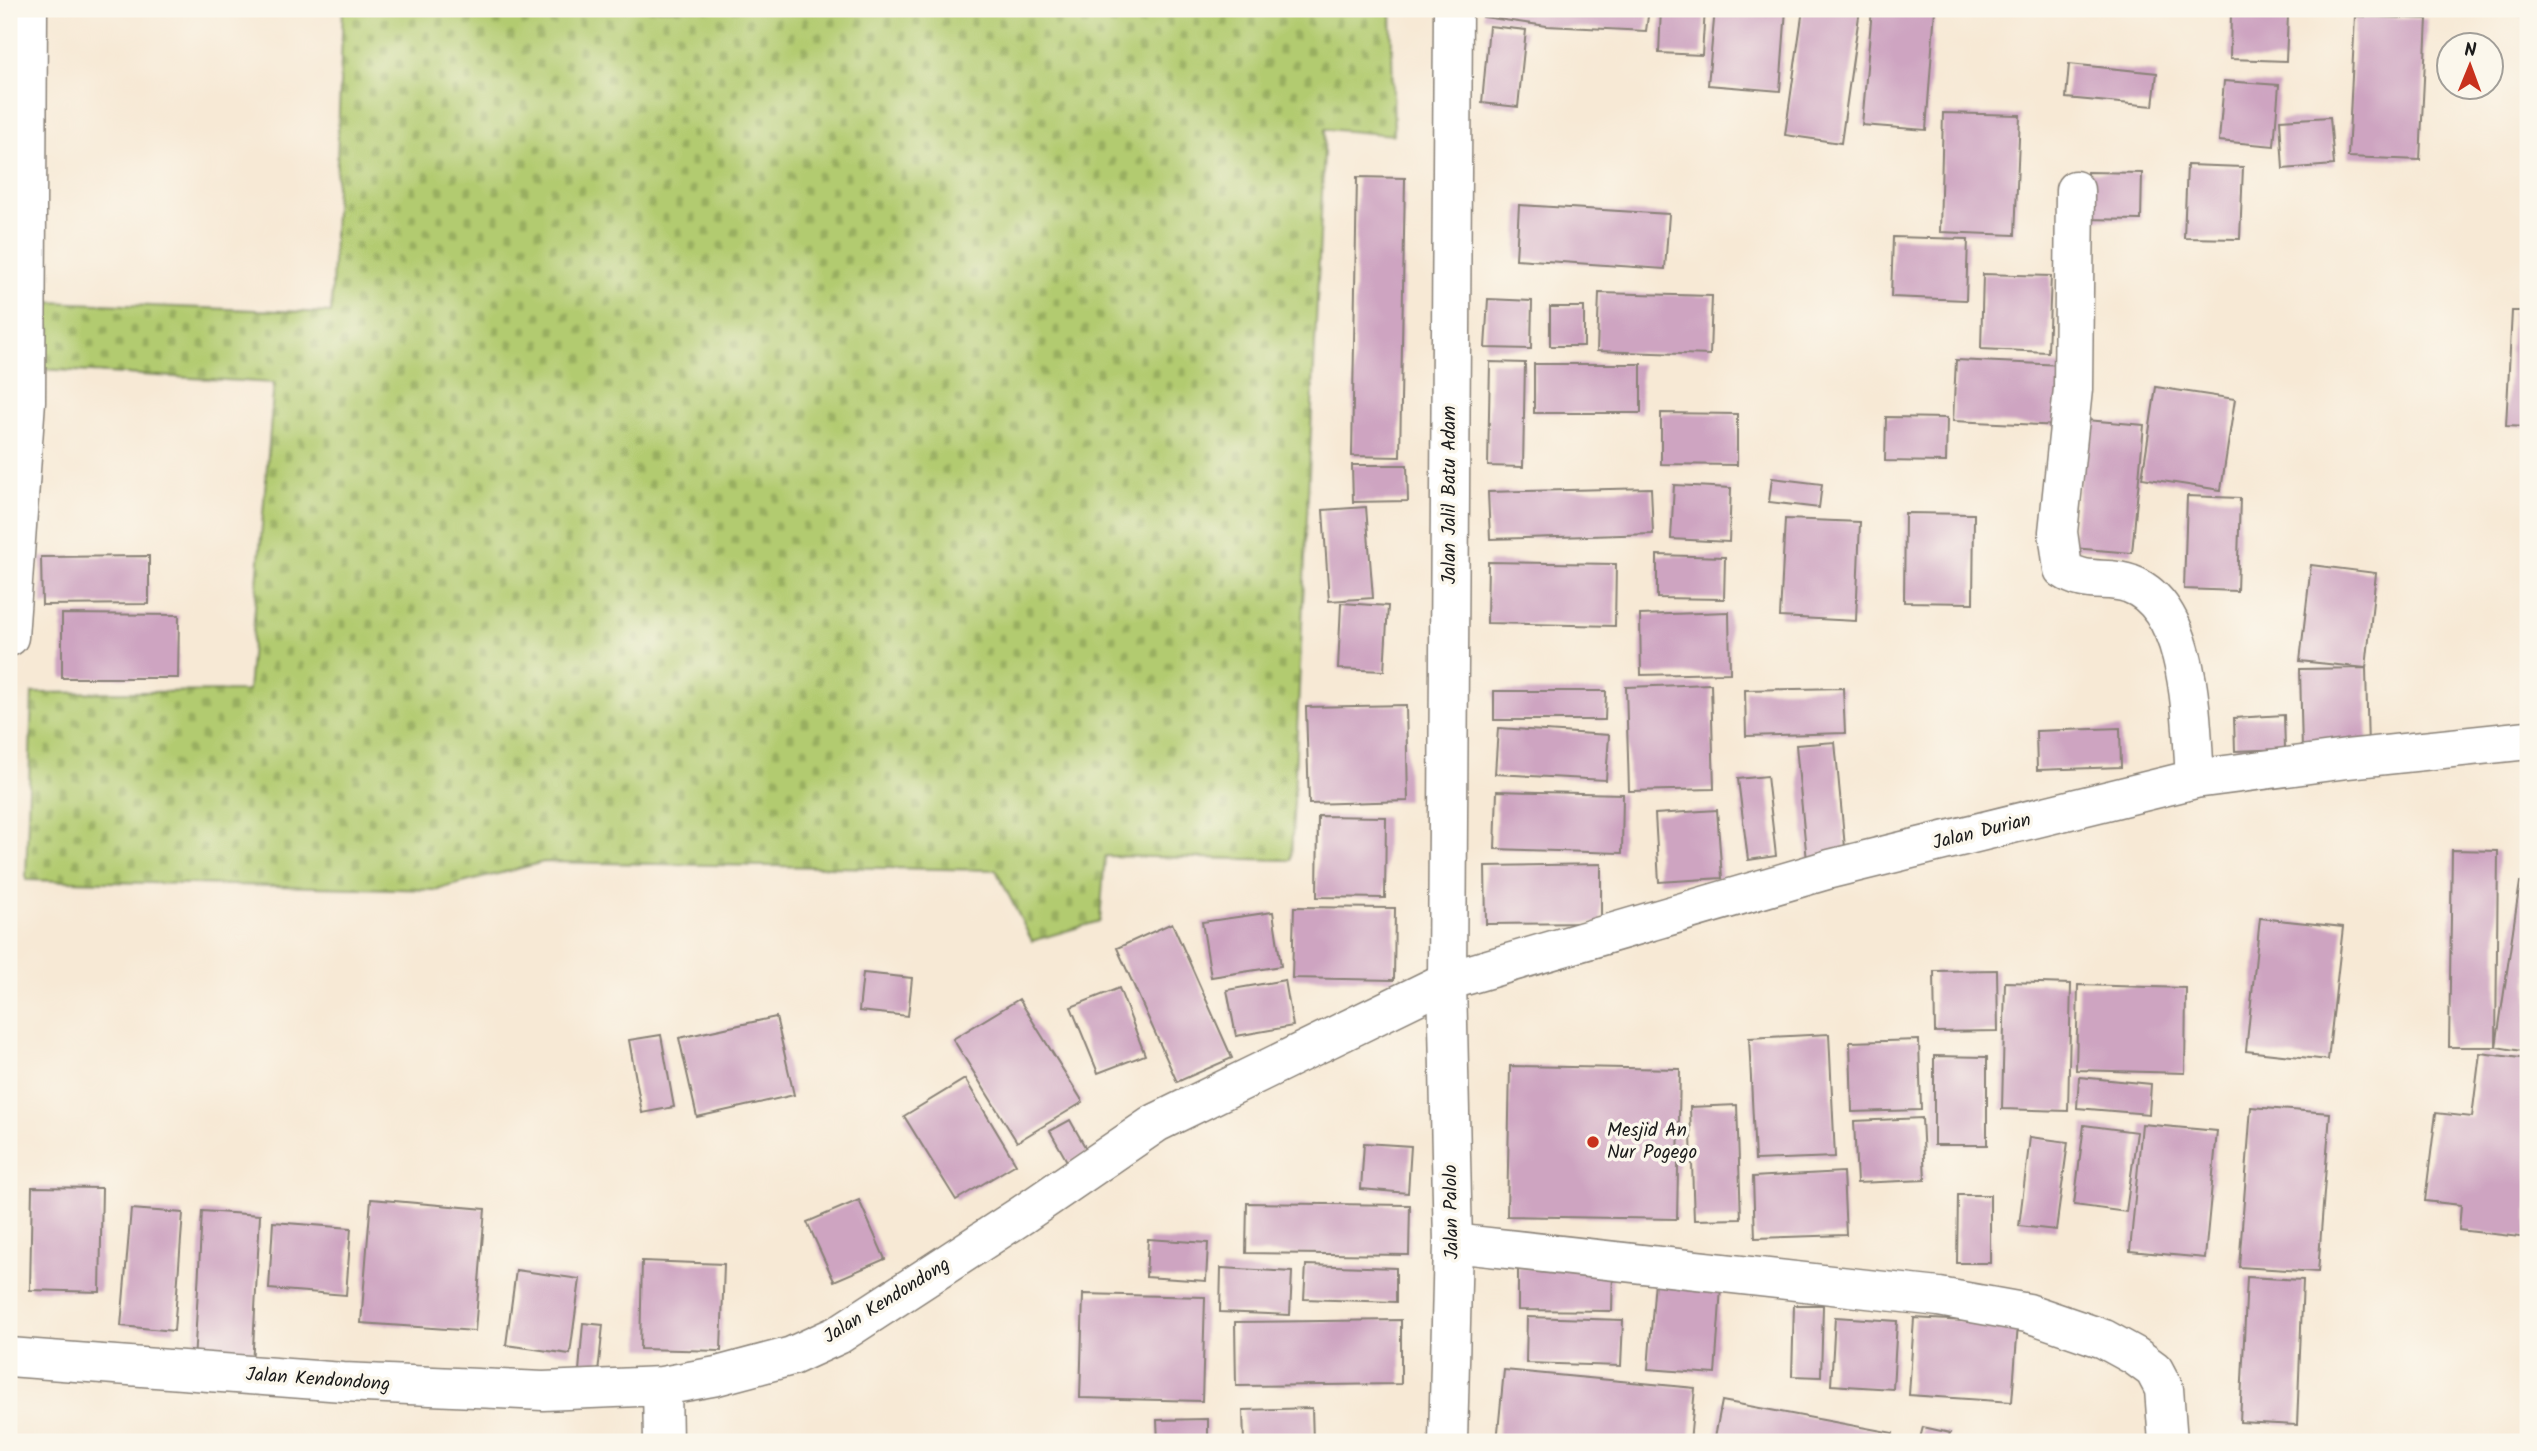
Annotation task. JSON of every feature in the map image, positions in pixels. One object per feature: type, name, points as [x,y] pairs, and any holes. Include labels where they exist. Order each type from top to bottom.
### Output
[{"type":"street","points":[[9,637],[28,9]]},
{"type":"street","name":"Jalan Jalil Batu Adam","points":[[1447,981],[1453,9]]},
{"type":"street","points":[[2075,190],[2073,389],[2059,519],[2059,553],[2063,569],[2072,576],[2129,583],[2146,593],[2167,617],[2182,659],[2195,779]]},
{"type":"street","name":"Jalan Durian","points":[[1447,981],[1830,869],[2195,779],[2347,759],[2528,740]]},
{"type":"street","name":"Jalan Palolo","points":[[1447,981],[1453,1243],[1448,1442]]},
{"type":"street","name":"Jalan Kendondong","points":[[9,1357],[343,1382],[530,1391],[662,1386],[717,1376],[792,1356],[838,1335],[1156,1123],[1447,981]]},
{"type":"street","points":[[1453,1243],[1939,1297],[2028,1313],[2104,1339],[2154,1370],[2164,1389],[2168,1442]]},
{"type":"street","points":[[662,1386],[663,1442]]},
{"type":"green space","points":[[343,9],[1391,9],[1394,135],[1325,129],[1291,860],[1105,856],[1100,921],[1032,941],[996,870],[544,862],[435,890],[26,880],[32,693],[248,691],[274,383],[41,369],[48,302],[331,313]]},
{"type":"building","points":[[1484,9],[1649,9],[1646,31],[1547,26],[1483,17]]},
{"type":"building","points":[[1661,9],[1705,9],[1702,55],[1659,53]]},
{"type":"building","points":[[1715,9],[1786,9],[1780,91],[1708,85]]},
{"type":"building","points":[[1803,9],[1860,9],[1841,143],[1785,135]]},
{"type":"building","points":[[1872,9],[1935,9],[1926,130],[1862,125]]},
{"type":"building","points":[[2518,9],[2528,9],[2528,17],[2518,16]]},
{"type":"building","points":[[2231,13],[2288,15],[2286,61],[2230,59]]},
{"type":"building","points":[[2355,16],[2427,19],[2420,160],[2348,157]]},
{"type":"building","points":[[1489,26],[1526,30],[1518,107],[1482,103]]},
{"type":"building","points":[[2069,64],[2157,73],[2153,106],[2066,98]]},
{"type":"building","points":[[2224,81],[2279,85],[2274,146],[2219,141]]},
{"type":"building","points":[[1943,113],[2020,115],[2015,235],[1940,232]]},
{"type":"building","points":[[2330,117],[2334,165],[2283,169],[2280,120]]},
{"type":"building","points":[[2187,165],[2243,167],[2240,239],[2184,238]]},
{"type":"building","points":[[2087,172],[2142,173],[2141,220],[2086,219]]},
{"type":"building","points":[[1357,177],[1405,178],[1400,457],[1352,456]]},
{"type":"building","points":[[1519,205],[1669,214],[1665,269],[1516,259]]},
{"type":"building","points":[[1893,237],[1968,239],[1966,300],[1891,297]]},
{"type":"building","points":[[1983,274],[2051,276],[2048,352],[1981,349]]},
{"type":"building","points":[[1599,293],[1712,296],[1710,355],[1597,351]]},
{"type":"building","points":[[1488,299],[1532,301],[1531,349],[1485,348]]},
{"type":"building","points":[[1550,307],[1584,307],[1584,346],[1550,346]]},
{"type":"building","points":[[2512,311],[2528,311],[2528,427],[2506,426]]},
{"type":"building","points":[[1956,360],[2064,365],[2061,426],[1953,421]]},
{"type":"building","points":[[1490,362],[1525,363],[1523,467],[1488,466]]},
{"type":"building","points":[[1534,364],[1641,364],[1641,413],[1534,413]]},
{"type":"building","points":[[2156,387],[2235,399],[2221,490],[2142,478]]},
{"type":"building","points":[[1661,413],[1737,414],[1737,465],[1661,464]]},
{"type":"building","points":[[1886,417],[1947,418],[1946,462],[1885,461]]},
{"type":"building","points":[[2086,420],[2144,425],[2132,553],[2073,548]]},
{"type":"building","points":[[1352,465],[1407,465],[1408,501],[1353,502]]},
{"type":"building","points":[[1772,478],[1822,484],[1819,508],[1769,502]]},
{"type":"building","points":[[1674,485],[1731,488],[1729,542],[1671,539]]},
{"type":"building","points":[[1651,488],[1653,534],[1490,539],[1488,492]]},
{"type":"building","points":[[2187,496],[2240,498],[2237,591],[2184,589]]},
{"type":"building","points":[[1366,507],[1373,598],[1329,601],[1323,510]]},
{"type":"building","points":[[1905,513],[1974,514],[1973,603],[1904,602]]},
{"type":"building","points":[[1785,519],[1860,522],[1856,621],[1780,617]]},
{"type":"building","points":[[1657,555],[1725,557],[1724,599],[1657,598]]},
{"type":"building","points":[[149,556],[149,604],[42,605],[41,557]]},
{"type":"building","points":[[1488,562],[1616,564],[1615,626],[1487,623]]},
{"type":"building","points":[[2311,565],[2376,573],[2366,668],[2300,661]]},
{"type":"building","points":[[1341,603],[1388,606],[1384,671],[1338,669]]},
{"type":"building","points":[[1729,612],[1730,673],[1641,675],[1640,615]]},
{"type":"building","points":[[62,614],[179,615],[178,678],[62,678]]},
{"type":"building","points":[[2366,668],[2368,748],[2302,750],[2300,669]]},
{"type":"building","points":[[1711,684],[1714,789],[1629,791],[1626,687]]},
{"type":"building","points":[[1843,688],[1845,733],[1746,736],[1745,690]]},
{"type":"building","points":[[1494,691],[1606,691],[1605,720],[1494,720]]},
{"type":"building","points":[[1406,705],[1408,801],[1309,804],[1306,707]]},
{"type":"building","points":[[2284,715],[2285,749],[2235,751],[2234,718]]},
{"type":"building","points":[[1498,728],[1609,735],[1606,780],[1495,774]]},
{"type":"building","points":[[2120,728],[2121,767],[2037,770],[2036,731]]},
{"type":"building","points":[[1835,742],[1846,858],[1807,861],[1796,745]]},
{"type":"building","points":[[1767,776],[1776,856],[1748,860],[1738,779]]},
{"type":"building","points":[[1497,791],[1623,794],[1622,853],[1495,849]]},
{"type":"building","points":[[1717,810],[1722,878],[1659,882],[1655,814]]},
{"type":"building","points":[[1318,816],[1386,817],[1385,898],[1317,897]]},
{"type":"building","points":[[2452,850],[2498,851],[2496,1047],[2449,1047]]},
{"type":"building","points":[[1601,864],[1601,923],[1486,924],[1485,866]]},
{"type":"building","points":[[2520,882],[2528,883],[2528,1052],[2496,1047]]},
{"type":"building","points":[[1294,907],[1395,908],[1394,980],[1292,978]]},
{"type":"building","points":[[1273,912],[1281,966],[1211,977],[1202,922]]},
{"type":"building","points":[[2260,918],[2343,927],[2328,1060],[2246,1051]]},
{"type":"building","points":[[1172,923],[1232,1058],[1177,1082],[1117,948]]},
{"type":"building","points":[[1997,970],[1998,1031],[1935,1032],[1934,971]]},
{"type":"building","points":[[863,973],[912,978],[908,1016],[859,1011]]},
{"type":"building","points":[[1285,980],[1293,1026],[1236,1036],[1227,990]]},
{"type":"building","points":[[2005,982],[2071,984],[2068,1111],[2002,1109]]},
{"type":"building","points":[[2078,985],[2186,988],[2185,1073],[2076,1070]]},
{"type":"building","points":[[1119,988],[1145,1055],[1098,1073],[1071,1007]]},
{"type":"building","points":[[1019,999],[1083,1102],[1017,1142],[953,1039]]},
{"type":"building","points":[[776,1017],[794,1095],[697,1117],[679,1038]]},
{"type":"building","points":[[1829,1034],[1835,1157],[1755,1160],[1749,1038]]},
{"type":"building","points":[[661,1035],[674,1107],[642,1113],[629,1040]]},
{"type":"building","points":[[1919,1040],[1921,1110],[1852,1112],[1850,1042]]},
{"type":"building","points":[[2480,1053],[2528,1059],[2528,1238],[2459,1230],[2461,1205],[2425,1201],[2436,1113],[2472,1117]]},
{"type":"building","points":[[1934,1056],[1987,1057],[1987,1145],[1934,1145]]},
{"type":"building","name":"Mesjid An Nur Pogego","points":[[1510,1066],[1680,1069],[1677,1219],[1507,1216]]},
{"type":"building","points":[[2079,1077],[2151,1084],[2149,1114],[2077,1108]]},
{"type":"building","points":[[965,1079],[1016,1164],[956,1200],[904,1116]]},
{"type":"building","points":[[1737,1105],[1741,1219],[1694,1220],[1690,1107]]},
{"type":"building","points":[[2251,1107],[2330,1113],[2318,1272],[2239,1267]]},
{"type":"building","points":[[1922,1118],[1925,1180],[1857,1183],[1854,1121]]},
{"type":"building","points":[[1070,1120],[1088,1152],[1068,1163],[1050,1131]]},
{"type":"building","points":[[2142,1124],[2217,1131],[2205,1258],[2130,1251]]},
{"type":"building","points":[[2084,1125],[2137,1132],[2126,1212],[2074,1205]]},
{"type":"building","points":[[2030,1137],[2068,1142],[2056,1230],[2019,1226]]},
{"type":"building","points":[[1364,1143],[1411,1146],[1408,1193],[1361,1189]]},
{"type":"building","points":[[1843,1172],[1846,1235],[1755,1238],[1753,1177]]},
{"type":"building","points":[[32,1187],[102,1188],[100,1292],[30,1290]]},
{"type":"building","points":[[1958,1195],[1990,1195],[1990,1263],[1957,1263]]},
{"type":"building","points":[[371,1199],[485,1209],[475,1331],[361,1323]]},
{"type":"building","points":[[859,1200],[885,1259],[834,1281],[807,1222]]},
{"type":"building","points":[[1247,1203],[1410,1205],[1409,1255],[1246,1253]]},
{"type":"building","points":[[131,1209],[183,1213],[174,1331],[121,1326]]},
{"type":"building","points":[[202,1211],[260,1215],[252,1367],[194,1364]]},
{"type":"building","points":[[273,1222],[351,1228],[346,1295],[269,1289]]},
{"type":"building","points":[[1148,1239],[1208,1243],[1206,1281],[1146,1277]]},
{"type":"building","points":[[642,1261],[724,1264],[721,1351],[640,1349]]},
{"type":"building","points":[[1306,1265],[1396,1268],[1396,1302],[1304,1299]]},
{"type":"building","points":[[1221,1268],[1292,1272],[1290,1315],[1220,1312]]},
{"type":"building","points":[[1518,1268],[1613,1269],[1612,1311],[1518,1310]]},
{"type":"building","points":[[1656,1268],[1722,1273],[1715,1374],[1648,1369]]},
{"type":"building","points":[[516,1270],[580,1279],[570,1354],[506,1345]]},
{"type":"building","points":[[2247,1277],[2303,1280],[2297,1425],[2240,1422]]},
{"type":"building","points":[[1083,1294],[1205,1297],[1202,1401],[1080,1398]]},
{"type":"building","points":[[1794,1305],[1823,1305],[1821,1377],[1792,1376]]},
{"type":"building","points":[[1527,1317],[1623,1320],[1621,1366],[1526,1363]]},
{"type":"building","points":[[1835,1317],[1897,1321],[1893,1389],[1831,1385]]},
{"type":"building","points":[[1914,1318],[2018,1324],[2012,1402],[1909,1395]]},
{"type":"building","points":[[1401,1320],[1401,1384],[1236,1386],[1235,1322]]},
{"type":"building","points":[[583,1323],[603,1325],[598,1373],[579,1371]]},
{"type":"building","points":[[1504,1370],[1695,1388],[1690,1442],[1497,1442]]},
{"type":"building","points":[[1722,1401],[1893,1433],[1891,1442],[1714,1442]]},
{"type":"building","points":[[1312,1408],[1313,1442],[1244,1442],[1243,1410]]},
{"type":"building","points":[[1208,1419],[1208,1442],[1158,1442],[1157,1420]]},
{"type":"building","points":[[1923,1427],[1950,1433],[1947,1442],[1919,1442]]},
{"type":"place","name":"Mesjid An Nur Pogego","points":[[1593,1142]]}]
